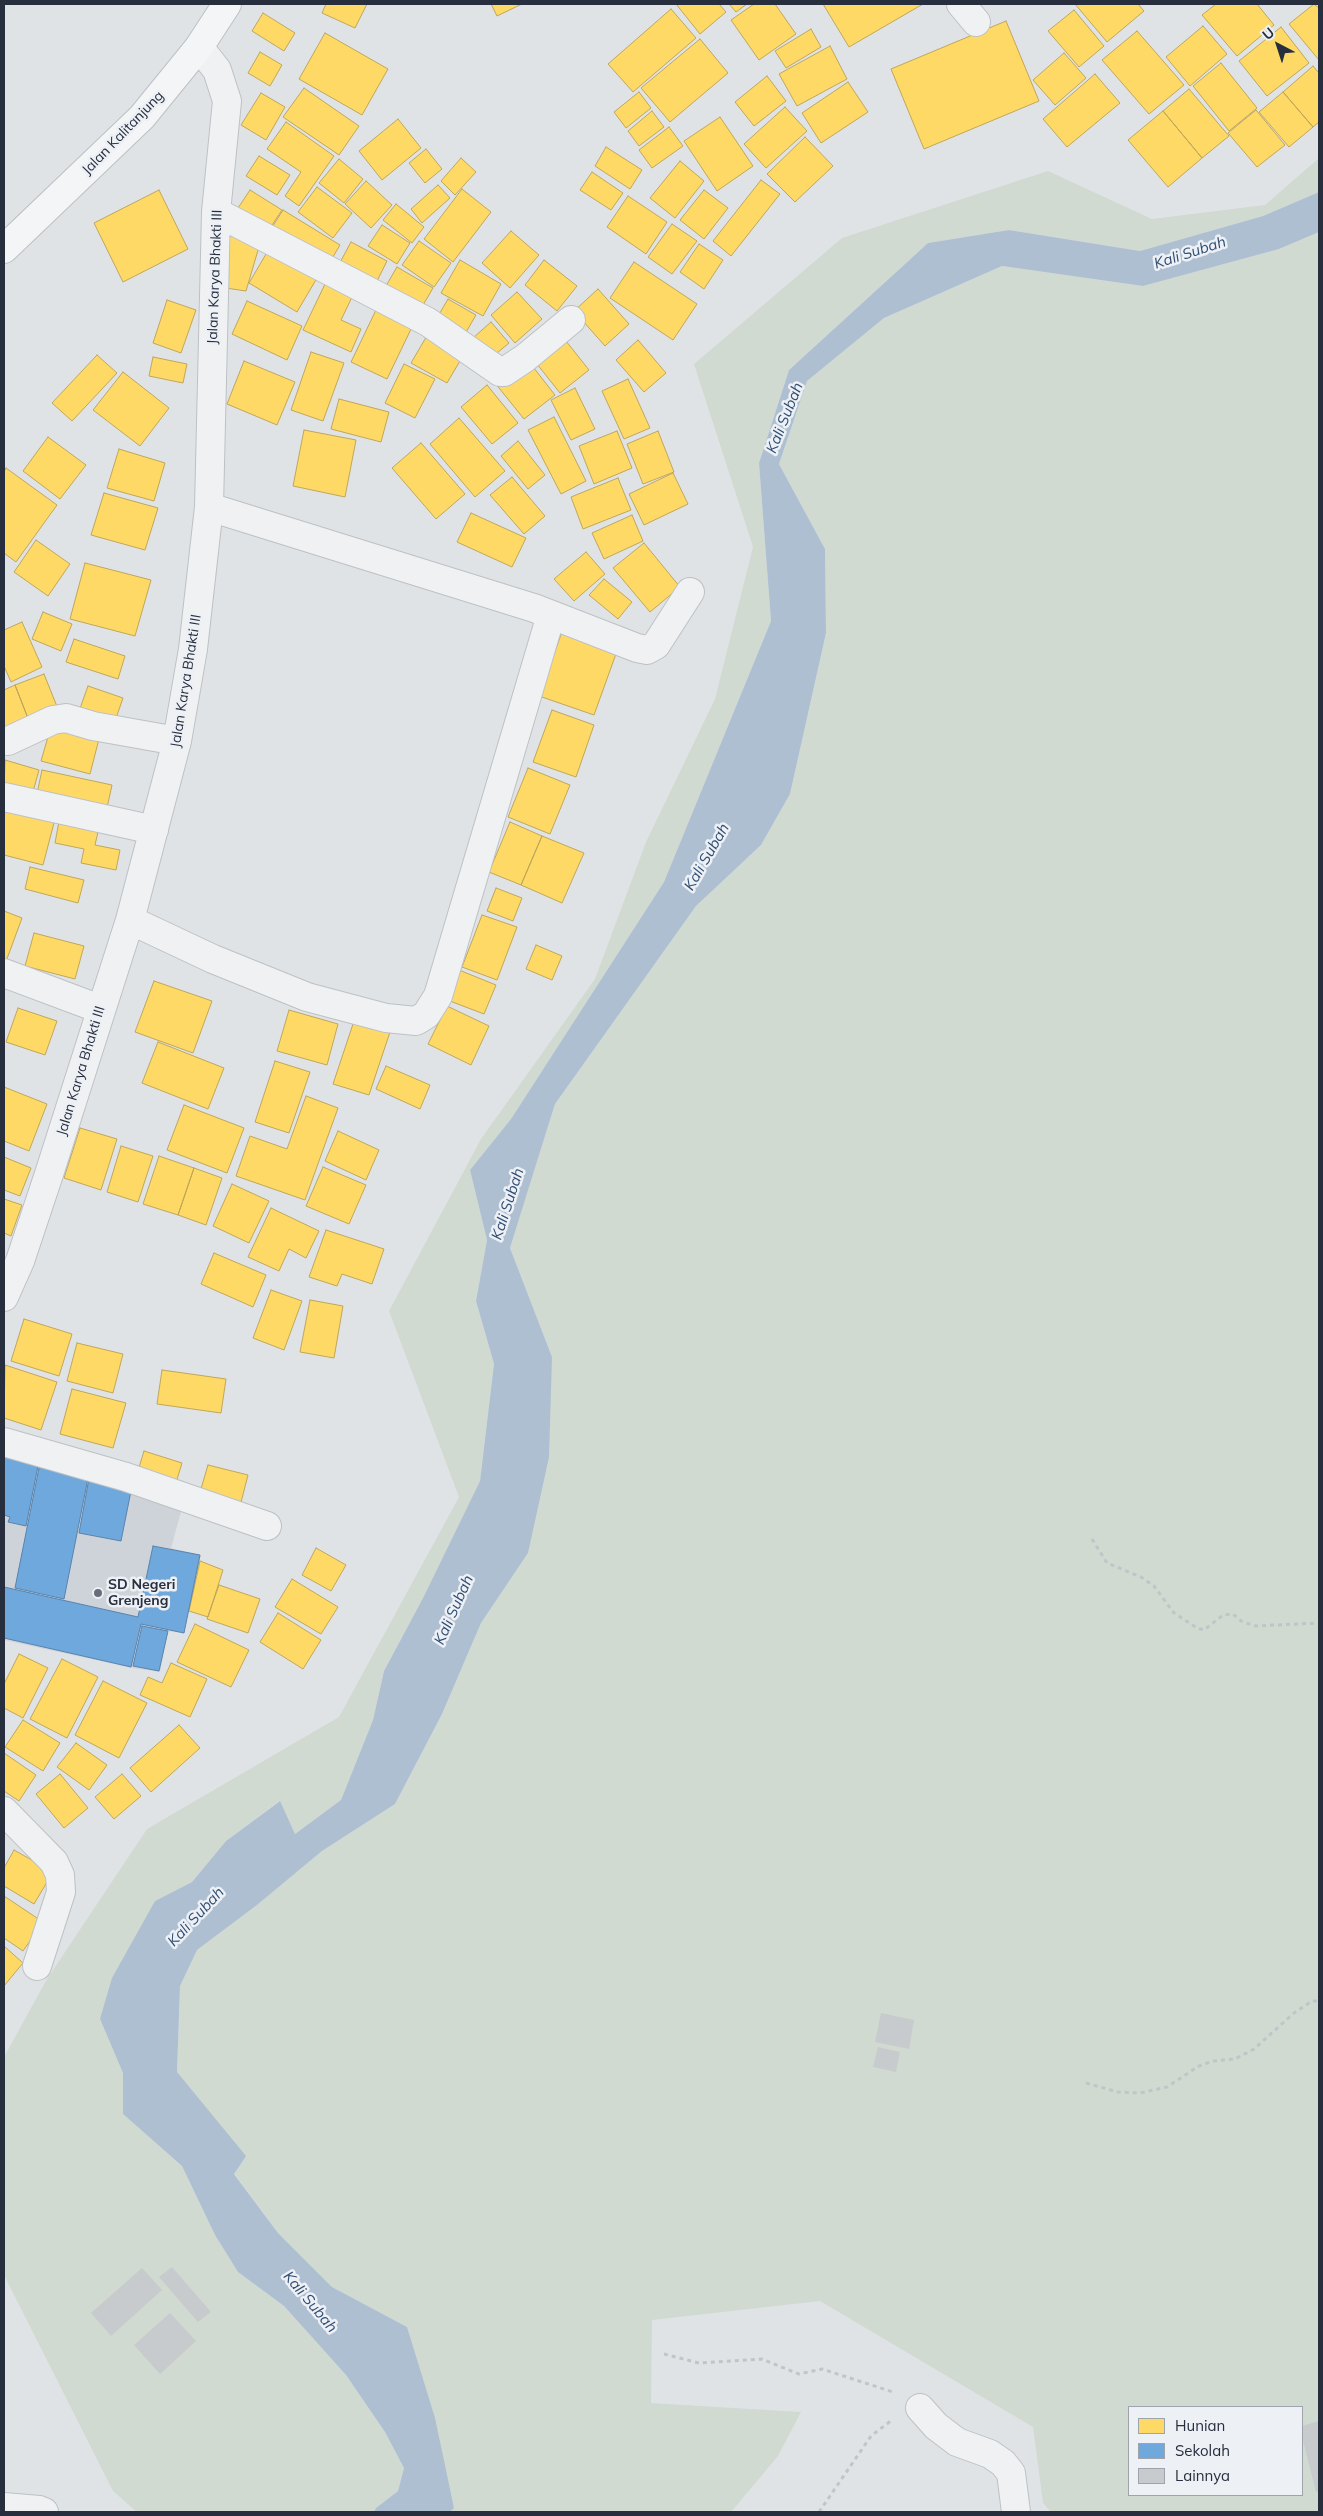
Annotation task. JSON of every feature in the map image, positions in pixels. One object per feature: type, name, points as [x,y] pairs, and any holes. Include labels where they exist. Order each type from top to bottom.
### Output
[{"type":"main road","name":"Jalan Kalitanjung","points":[[4,249],[142,117],[199,47],[227,4]]},
{"type":"street","name":"Jalan Karya Bhakti III","points":[[4,1297],[12,1258],[130,920],[177,741],[193,649],[209,507],[216,212],[227,101],[217,70],[199,47]]},
{"type":"street","points":[[216,212],[428,322],[500,372],[504,372],[525,358],[571,320]]},
{"type":"street","points":[[209,507],[551,615],[637,648],[647,650],[656,645],[690,592]]},
{"type":"street","points":[[130,920],[214,959],[307,997],[386,1018],[416,1021],[426,1015],[438,996],[551,615]]},
{"type":"street","points":[[8,741],[53,720],[66,718],[93,726],[177,741]]},
{"type":"street","points":[[4,797],[154,830]]},
{"type":"street","points":[[4,973],[100,1009]]},
{"type":"street","points":[[4,1442],[126,1477],[267,1526]]},
{"type":"street","points":[[6,1819],[54,1862],[60,1876],[61,1892],[37,1966]]},
{"type":"street","points":[[920,2408],[936,2426],[957,2442],[990,2454],[1003,2463],[1011,2473],[1016,2512]]},
{"type":"street","points":[[4,2507],[44,2512]]},
{"type":"path","points":[[1092,1540],[1107,1563],[1141,1577],[1154,1586],[1174,1613],[1197,1628],[1204,1630],[1223,1615],[1233,1614],[1241,1621],[1256,1626],[1319,1623]]},
{"type":"path","points":[[1086,2083],[1118,2092],[1140,2093],[1167,2087],[1199,2066],[1213,2061],[1235,2058],[1254,2049],[1294,2013],[1312,2001],[1319,2001]]},
{"type":"path","points":[[664,2354],[699,2363],[762,2359],[799,2374],[822,2369],[902,2395],[920,2408]]},
{"type":"path","points":[[819,2512],[871,2436],[898,2416],[920,2408]]},
{"type":"shaded area","points":[[1319,158],[1319,192],[1263,216],[1140,251],[1009,230],[928,243],[789,370],[759,463],[771,621],[664,882],[511,1119],[470,1170],[487,1240],[476,1301],[494,1364],[480,1481],[423,1598],[384,1671],[373,1720],[341,1800],[295,1834],[279,1801],[226,1841],[192,1882],[155,1901],[100,2019],[123,2073],[123,2114],[182,2166],[215,2235],[238,2272],[284,2306],[346,2375],[385,2432],[404,2468],[398,2491],[376,2508],[374,2512],[137,2512],[113,2491],[4,2275],[4,2057],[47,1979],[147,1829],[339,1717],[459,1497],[389,1311],[481,1139],[595,979],[646,842],[715,699],[753,547],[694,364],[842,238],[1048,171],[1152,219],[1265,205]]},
{"type":"shaded area","points":[[1319,232],[1319,2512],[1051,2512],[1043,2503],[1033,2427],[820,2301],[652,2320],[651,2403],[801,2412],[778,2456],[731,2512],[450,2512],[454,2508],[407,2327],[332,2287],[278,2233],[234,2173],[177,2072],[180,1986],[197,1950],[257,1905],[322,1851],[395,1804],[442,1714],[481,1623],[528,1553],[552,1357],[510,1248],[555,1104],[696,906],[761,845],[790,794],[826,633],[825,549],[779,464],[807,381],[884,318],[1002,266],[1143,286],[1279,249]]},
{"type":"shaded area","name":"SD Negeri Grenjeng","points":[[4,1452],[89,1471],[181,1512],[171,1548],[201,1555],[184,1633],[168,1631],[160,1672],[132,1668],[4,1640]]},
{"type":"water","name":"Kali Subah","points":[[1319,192],[1319,232],[1279,249],[1143,286],[1002,266],[884,318],[807,381],[779,464],[825,549],[826,633],[790,794],[761,845],[696,906],[555,1104],[510,1248],[552,1357],[549,1457],[528,1553],[481,1623],[442,1714],[395,1804],[322,1851],[257,1905],[197,1950],[180,1986],[177,2072],[246,2156],[234,2174],[278,2233],[332,2287],[407,2327],[435,2418],[454,2508],[450,2512],[374,2512],[376,2508],[398,2491],[404,2468],[385,2432],[346,2375],[284,2306],[238,2272],[215,2235],[182,2166],[123,2114],[123,2073],[100,2019],[112,1978],[155,1901],[192,1882],[226,1841],[280,1801],[295,1834],[341,1800],[373,1720],[384,1671],[423,1598],[480,1481],[494,1364],[476,1301],[487,1240],[470,1170],[511,1119],[664,882],[771,621],[759,463],[789,370],[928,243],[1009,230],[1140,251],[1263,216]]},
{"type":"building: Hunian","points":[[326,4],[367,4],[355,28],[322,13]]},
{"type":"building: Hunian","points":[[491,4],[522,4],[497,16]]},
{"type":"building: Hunian","points":[[676,4],[719,4],[726,12],[700,34]]},
{"type":"building: Hunian","points":[[729,4],[747,4],[736,12]]},
{"type":"building: Hunian","points":[[754,4],[775,4],[796,34],[759,60],[731,20]]},
{"type":"building: Hunian","points":[[823,4],[923,4],[849,47]]},
{"type":"building: Hunian","points":[[1075,4],[1138,4],[1144,11],[1107,42]]},
{"type":"building: Hunian","points":[[1216,4],[1257,4],[1274,25],[1237,56],[1202,15]]},
{"type":"building: Hunian","points":[[1314,4],[1319,8],[1319,60],[1289,24]]},
{"type":"building: Hunian","points":[[671,9],[696,38],[633,92],[608,64]]},
{"type":"building: Hunian","points":[[1074,10],[1104,46],[1079,67],[1048,31]]},
{"type":"building: Hunian","points":[[263,13],[295,33],[284,51],[252,31]]},
{"type":"building: Hunian","points":[[1006,21],[1039,101],[924,149],[891,69]]},
{"type":"building: Hunian","points":[[1203,26],[1227,54],[1190,86],[1166,57]]},
{"type":"building: Hunian","points":[[1281,27],[1309,63],[1267,96],[1239,61]]},
{"type":"building: Hunian","points":[[811,29],[821,47],[786,68],[775,51]]},
{"type":"building: Hunian","points":[[1137,31],[1184,85],[1149,114],[1102,60]]},
{"type":"building: Hunian","points":[[325,33],[388,69],[362,115],[299,79]]},
{"type":"building: Hunian","points":[[700,39],[728,73],[670,122],[641,88]]},
{"type":"building: Hunian","points":[[830,46],[847,79],[797,106],[779,74]]},
{"type":"building: Hunian","points":[[260,52],[282,65],[270,86],[248,73]]},
{"type":"building: Hunian","points":[[1064,53],[1086,78],[1055,105],[1033,80]]},
{"type":"building: Hunian","points":[[1221,63],[1257,108],[1229,131],[1193,86]]},
{"type":"building: Hunian","points":[[1313,66],[1319,73],[1319,122],[1313,127],[1283,92]]},
{"type":"building: Hunian","points":[[1095,74],[1120,103],[1067,147],[1043,119]]},
{"type":"building: Hunian","points":[[767,76],[786,101],[754,126],[735,102]]},
{"type":"building: Hunian","points":[[848,82],[868,112],[821,143],[802,113]]},
{"type":"building: Hunian","points":[[304,88],[359,126],[339,155],[283,117]]},
{"type":"building: Hunian","points":[[1189,89],[1229,136],[1202,158],[1163,111]]},
{"type":"building: Hunian","points":[[639,92],[651,108],[626,128],[614,112]]},
{"type":"building: Hunian","points":[[1283,92],[1313,127],[1289,147],[1259,112]]},
{"type":"building: Hunian","points":[[261,93],[285,107],[266,140],[241,125]]},
{"type":"building: Hunian","points":[[785,107],[807,131],[766,168],[744,144]]},
{"type":"building: Hunian","points":[[1256,110],[1285,145],[1257,167],[1228,133]]},
{"type":"building: Hunian","points":[[652,111],[664,127],[639,146],[628,131]]},
{"type":"building: Hunian","points":[[1163,111],[1202,158],[1168,187],[1128,140]]},
{"type":"building: Hunian","points":[[720,117],[753,166],[717,191],[684,141]]},
{"type":"building: Hunian","points":[[398,119],[421,148],[382,180],[359,151]]},
{"type":"building: Hunian","points":[[286,122],[334,156],[299,206],[285,196],[301,172],[267,149]]},
{"type":"building: Hunian","points":[[669,127],[683,146],[652,168],[639,150]]},
{"type":"building: Hunian","points":[[805,137],[833,166],[795,202],[767,174]]},
{"type":"building: Hunian","points":[[606,147],[642,170],[630,189],[595,166]]},
{"type":"building: Hunian","points":[[426,149],[442,169],[425,183],[409,163]]},
{"type":"building: Hunian","points":[[259,156],[290,175],[277,195],[246,176]]},
{"type":"building: Hunian","points":[[461,158],[476,172],[455,195],[441,181]]},
{"type":"building: Hunian","points":[[339,159],[363,179],[344,203],[319,183]]},
{"type":"building: Hunian","points":[[680,161],[704,181],[675,218],[650,198]]},
{"type":"building: Hunian","points":[[592,172],[623,193],[611,210],[580,190]]},
{"type":"building: Hunian","points":[[761,180],[780,194],[731,256],[713,241]]},
{"type":"building: Hunian","points":[[366,181],[392,205],[371,228],[345,204]]},
{"type":"building: Hunian","points":[[438,185],[450,198],[422,223],[411,209]]},
{"type":"building: Hunian","points":[[317,187],[352,213],[333,238],[298,212]]},
{"type":"building: Hunian","points":[[462,189],[491,212],[453,262],[424,239]]},
{"type":"building: Hunian","points":[[159,190],[188,249],[123,282],[94,223]]},
{"type":"building: Hunian","points":[[250,190],[282,210],[268,231],[236,211]]},
{"type":"building: Hunian","points":[[704,190],[728,208],[704,239],[680,220]]},
{"type":"building: Hunian","points":[[628,196],[667,222],[646,254],[607,227]]},
{"type":"building: Hunian","points":[[396,204],[424,227],[412,243],[383,220]]},
{"type":"building: Hunian","points":[[283,210],[340,245],[327,267],[269,232]]},
{"type":"building: Hunian","points":[[672,224],[697,241],[672,274],[648,257]]},
{"type":"building: Hunian","points":[[382,225],[410,243],[397,264],[368,246]]},
{"type":"building: Hunian","points":[[226,229],[261,240],[246,291],[219,287]]},
{"type":"building: Hunian","points":[[511,231],[539,255],[510,288],[482,263]]},
{"type":"building: Hunian","points":[[419,241],[451,263],[434,287],[402,265]]},
{"type":"building: Hunian","points":[[351,242],[387,261],[373,289],[336,270]]},
{"type":"building: Hunian","points":[[699,244],[723,260],[704,289],[680,272]]},
{"type":"building: Hunian","points":[[269,249],[317,278],[297,312],[249,283]]},
{"type":"building: Hunian","points":[[460,260],[501,284],[483,316],[441,293]]},
{"type":"building: Hunian","points":[[544,260],[577,286],[557,311],[525,285]]},
{"type":"building: Hunian","points":[[634,262],[697,304],[673,340],[610,298]]},
{"type":"building: Hunian","points":[[397,267],[433,288],[419,312],[383,291]]},
{"type":"building: Hunian","points":[[326,282],[353,295],[341,320],[361,329],[351,352],[303,330]]},
{"type":"building: Hunian","points":[[598,289],[629,324],[605,346],[574,311]]},
{"type":"building: Hunian","points":[[517,292],[542,319],[515,343],[491,315]]},
{"type":"building: Hunian","points":[[448,299],[476,315],[465,334],[437,318]]},
{"type":"building: Hunian","points":[[167,300],[196,310],[181,353],[153,343]]},
{"type":"building: Hunian","points":[[247,301],[302,326],[287,360],[232,334]]},
{"type":"building: Hunian","points":[[376,310],[412,327],[387,379],[351,362]]},
{"type":"building: Hunian","points":[[491,322],[509,343],[491,358],[473,338]]},
{"type":"building: Hunian","points":[[428,334],[464,354],[447,383],[411,363]]},
{"type":"building: Hunian","points":[[562,336],[589,370],[560,393],[533,359]]},
{"type":"building: Hunian","points":[[638,340],[666,373],[644,392],[616,360]]},
{"type":"building: Hunian","points":[[311,352],[344,363],[323,421],[291,410]]},
{"type":"building: Hunian","points":[[97,355],[117,373],[72,421],[52,403]]},
{"type":"building: Hunian","points":[[153,357],[187,364],[183,383],[149,376]]},
{"type":"building: Hunian","points":[[526,358],[555,395],[524,419],[495,383]]},
{"type":"building: Hunian","points":[[244,361],[295,382],[277,425],[227,404]]},
{"type":"building: Hunian","points":[[404,364],[435,379],[415,418],[385,403]]},
{"type":"building: Hunian","points":[[123,372],[169,408],[140,446],[93,410]]},
{"type":"building: Hunian","points":[[628,379],[650,428],[624,439],[602,391]]},
{"type":"building: Hunian","points":[[487,385],[518,423],[492,444],[461,407]]},
{"type":"building: Hunian","points":[[575,388],[595,429],[571,440],[551,400]]},
{"type":"building: Hunian","points":[[339,399],[389,412],[381,442],[331,429]]},
{"type":"building: Hunian","points":[[554,417],[586,481],[561,494],[528,430]]},
{"type":"building: Hunian","points":[[459,418],[505,471],[475,497],[430,444]]},
{"type":"building: Hunian","points":[[304,430],[356,440],[345,497],[293,486]]},
{"type":"building: Hunian","points":[[617,431],[632,468],[594,484],[579,446]]},
{"type":"building: Hunian","points":[[658,431],[674,472],[643,484],[627,444]]},
{"type":"building: Hunian","points":[[48,437],[86,465],[60,499],[23,471]]},
{"type":"building: Hunian","points":[[518,441],[545,475],[528,489],[501,456]]},
{"type":"building: Hunian","points":[[421,443],[465,494],[436,519],[392,468]]},
{"type":"building: Hunian","points":[[119,449],[165,463],[154,501],[107,488]]},
{"type":"building: Hunian","points":[[6,468],[57,505],[16,562],[4,553],[4,472]]},
{"type":"building: Hunian","points":[[673,473],[688,504],[644,525],[629,494]]},
{"type":"building: Hunian","points":[[512,477],[545,516],[524,534],[490,495]]},
{"type":"building: Hunian","points":[[618,478],[631,510],[583,529],[571,497]]},
{"type":"building: Hunian","points":[[104,493],[158,508],[145,550],[91,535]]},
{"type":"building: Hunian","points":[[471,513],[526,538],[512,567],[457,542]]},
{"type":"building: Hunian","points":[[632,515],[643,541],[604,559],[592,533]]},
{"type":"building: Hunian","points":[[36,540],[70,564],[48,596],[14,572]]},
{"type":"building: Hunian","points":[[644,543],[680,587],[650,612],[613,568]]},
{"type":"building: Hunian","points":[[586,552],[605,574],[574,601],[554,579]]},
{"type":"building: Hunian","points":[[85,563],[151,580],[135,636],[70,619]]},
{"type":"building: Hunian","points":[[604,579],[632,602],[618,619],[589,595]]},
{"type":"building: Hunian","points":[[43,612],[72,624],[61,651],[32,639]]},
{"type":"building: Hunian","points":[[22,622],[42,667],[11,682],[4,666],[4,630]]},
{"type":"building: Hunian","points":[[562,632],[617,651],[594,715],[539,696]]},
{"type":"building: Hunian","points":[[74,639],[125,656],[118,679],[66,662]]},
{"type":"building: Hunian","points":[[44,674],[60,714],[31,726],[15,685]]},
{"type":"building: Hunian","points":[[15,685],[31,726],[4,736],[4,690]]},
{"type":"building: Hunian","points":[[88,686],[123,698],[113,727],[78,714]]},
{"type":"building: Hunian","points":[[552,710],[594,725],[576,777],[533,762]]},
{"type":"building: Hunian","points":[[52,723],[100,735],[90,774],[41,761]]},
{"type":"building: Hunian","points":[[5,760],[39,770],[31,799],[4,792]]},
{"type":"building: Hunian","points":[[528,768],[570,785],[550,834],[508,817]]},
{"type":"building: Hunian","points":[[42,770],[112,785],[105,817],[35,803]]},
{"type":"building: Hunian","points":[[4,806],[55,819],[43,865],[4,855]]},
{"type":"building: Hunian","points":[[60,816],[100,823],[95,845],[120,850],[116,870],[81,863],[84,849],[55,843]]},
{"type":"building: Hunian","points":[[510,822],[542,836],[521,885],[489,872]]},
{"type":"building: Hunian","points":[[542,836],[584,853],[562,903],[521,885]]},
{"type":"building: Hunian","points":[[30,867],[84,880],[78,903],[25,889]]},
{"type":"building: Hunian","points":[[496,888],[522,898],[513,921],[487,911]]},
{"type":"building: Hunian","points":[[4,911],[22,918],[4,967]]},
{"type":"building: Hunian","points":[[482,915],[517,927],[497,980],[462,967]]},
{"type":"building: Hunian","points":[[34,933],[84,946],[75,979],[25,966]]},
{"type":"building: Hunian","points":[[536,945],[562,956],[552,980],[526,969]]},
{"type":"building: Hunian","points":[[454,968],[496,985],[484,1014],[442,998]]},
{"type":"building: Hunian","points":[[154,981],[212,1001],[193,1053],[135,1032]]},
{"type":"building: Hunian","points":[[447,1006],[489,1026],[471,1065],[428,1044]]},
{"type":"building: Hunian","points":[[18,1008],[57,1021],[45,1055],[6,1042]]},
{"type":"building: Hunian","points":[[289,1010],[338,1024],[327,1065],[277,1051]]},
{"type":"building: Hunian","points":[[354,1021],[390,1032],[369,1095],[333,1084]]},
{"type":"building: Hunian","points":[[158,1042],[224,1068],[208,1109],[142,1083]]},
{"type":"building: Hunian","points":[[275,1061],[310,1072],[289,1133],[255,1122]]},
{"type":"building: Hunian","points":[[386,1066],[430,1085],[420,1109],[376,1089]]},
{"type":"building: Hunian","points":[[4,1087],[47,1104],[29,1151],[4,1141]]},
{"type":"building: Hunian","points":[[306,1096],[338,1108],[305,1200],[236,1176],[250,1136],[287,1149]]},
{"type":"building: Hunian","points":[[184,1105],[244,1128],[227,1173],[167,1150]]},
{"type":"building: Hunian","points":[[80,1128],[117,1139],[101,1190],[64,1178]]},
{"type":"building: Hunian","points":[[338,1131],[379,1150],[366,1180],[325,1161]]},
{"type":"building: Hunian","points":[[121,1146],[153,1156],[138,1202],[107,1192]]},
{"type":"building: Hunian","points":[[159,1156],[194,1168],[178,1215],[143,1204]]},
{"type":"building: Hunian","points":[[4,1157],[31,1168],[20,1196],[4,1190]]},
{"type":"building: Hunian","points":[[323,1167],[366,1185],[349,1224],[306,1206]]},
{"type":"building: Hunian","points":[[194,1168],[222,1178],[206,1225],[178,1215]]},
{"type":"building: Hunian","points":[[232,1184],[269,1201],[249,1243],[213,1226]]},
{"type":"building: Hunian","points":[[4,1199],[22,1205],[11,1236],[4,1233]]},
{"type":"building: Hunian","points":[[271,1208],[319,1231],[306,1258],[289,1249],[279,1271],[248,1257]]},
{"type":"building: Hunian","points":[[326,1230],[384,1249],[372,1284],[342,1274],[337,1286],[309,1277]]},
{"type":"building: Hunian","points":[[214,1253],[266,1275],[253,1307],[201,1284]]},
{"type":"building: Hunian","points":[[271,1290],[302,1301],[284,1350],[253,1338]]},
{"type":"building: Hunian","points":[[310,1300],[343,1306],[334,1358],[300,1352]]},
{"type":"building: Hunian","points":[[24,1319],[72,1334],[59,1376],[11,1361]]},
{"type":"building: Hunian","points":[[77,1343],[123,1354],[113,1393],[67,1381]]},
{"type":"building: Hunian","points":[[5,1365],[57,1382],[41,1430],[4,1418]]},
{"type":"building: Hunian","points":[[162,1370],[226,1379],[221,1413],[157,1404]]},
{"type":"building: Hunian","points":[[72,1389],[126,1403],[113,1448],[60,1434]]},
{"type":"building: Hunian","points":[[144,1451],[182,1463],[175,1486],[137,1474]]},
{"type":"building: Hunian","points":[[208,1465],[248,1475],[239,1510],[198,1499]]},
{"type":"building: Hunian","points":[[316,1548],[346,1565],[331,1591],[302,1575]]},
{"type":"building: Hunian","points":[[200,1561],[223,1570],[208,1617],[189,1611]]},
{"type":"building: Hunian","points":[[292,1579],[338,1607],[321,1634],[275,1607]]},
{"type":"building: Hunian","points":[[219,1585],[260,1599],[248,1633],[207,1619]]},
{"type":"building: Hunian","points":[[278,1613],[321,1640],[303,1669],[260,1642]]},
{"type":"building: Hunian","points":[[195,1624],[249,1650],[231,1687],[177,1662]]},
{"type":"building: Hunian","points":[[19,1654],[48,1668],[23,1718],[4,1708],[4,1684]]},
{"type":"building: Hunian","points":[[62,1659],[98,1677],[67,1738],[30,1719]]},
{"type":"building: Hunian","points":[[171,1663],[207,1679],[190,1717],[140,1695],[148,1677],[162,1683]]},
{"type":"building: Hunian","points":[[103,1681],[147,1703],[119,1758],[75,1735]]},
{"type":"building: Hunian","points":[[23,1720],[60,1743],[43,1771],[5,1747]]},
{"type":"building: Hunian","points":[[179,1725],[200,1748],[151,1792],[130,1768]]},
{"type":"building: Hunian","points":[[76,1743],[107,1765],[89,1790],[57,1767]]},
{"type":"building: Hunian","points":[[4,1753],[36,1775],[19,1801],[4,1791]]},
{"type":"building: Hunian","points":[[60,1774],[88,1808],[64,1828],[36,1794]]},
{"type":"building: Hunian","points":[[122,1774],[141,1796],[114,1819],[95,1797]]},
{"type":"building: Hunian","points":[[14,1850],[53,1872],[34,1904],[4,1886],[4,1868]]},
{"type":"building: Hunian","points":[[4,1896],[43,1922],[23,1951],[4,1938]]},
{"type":"building: Hunian","points":[[4,1946],[23,1963],[4,1986]]},
{"type":"building: Sekolah","points":[[4,1453],[39,1461],[26,1526],[8,1522],[10,1517],[4,1515]]},
{"type":"building: Sekolah","points":[[40,1463],[89,1473],[64,1599],[15,1588]]},
{"type":"building: Sekolah","points":[[90,1473],[131,1491],[121,1541],[79,1533]]},
{"type":"building: Sekolah","points":[[153,1546],[200,1555],[184,1633],[141,1624],[131,1667],[4,1638],[4,1587],[138,1617]]},
{"type":"building: Sekolah","points":[[142,1626],[168,1631],[159,1671],[133,1666]]},
{"type":"building: Lainnya","points":[[881,2013],[914,2020],[909,2049],[875,2042]]},
{"type":"building: Lainnya","points":[[878,2047],[900,2052],[896,2072],[873,2067]]},
{"type":"building: Lainnya","points":[[172,2267],[211,2312],[198,2322],[159,2277]]},
{"type":"building: Lainnya","points":[[142,2268],[162,2290],[111,2336],[91,2313]]},
{"type":"building: Lainnya","points":[[170,2313],[196,2341],[160,2374],[134,2345]]},
{"type":"building: Lainnya","points":[[1319,2421],[1319,2491],[1316,2492],[1303,2441],[1303,2426]]},
{"type":"place","name":"SD Negeri Grenjeng","points":[[98,1593]]}]
